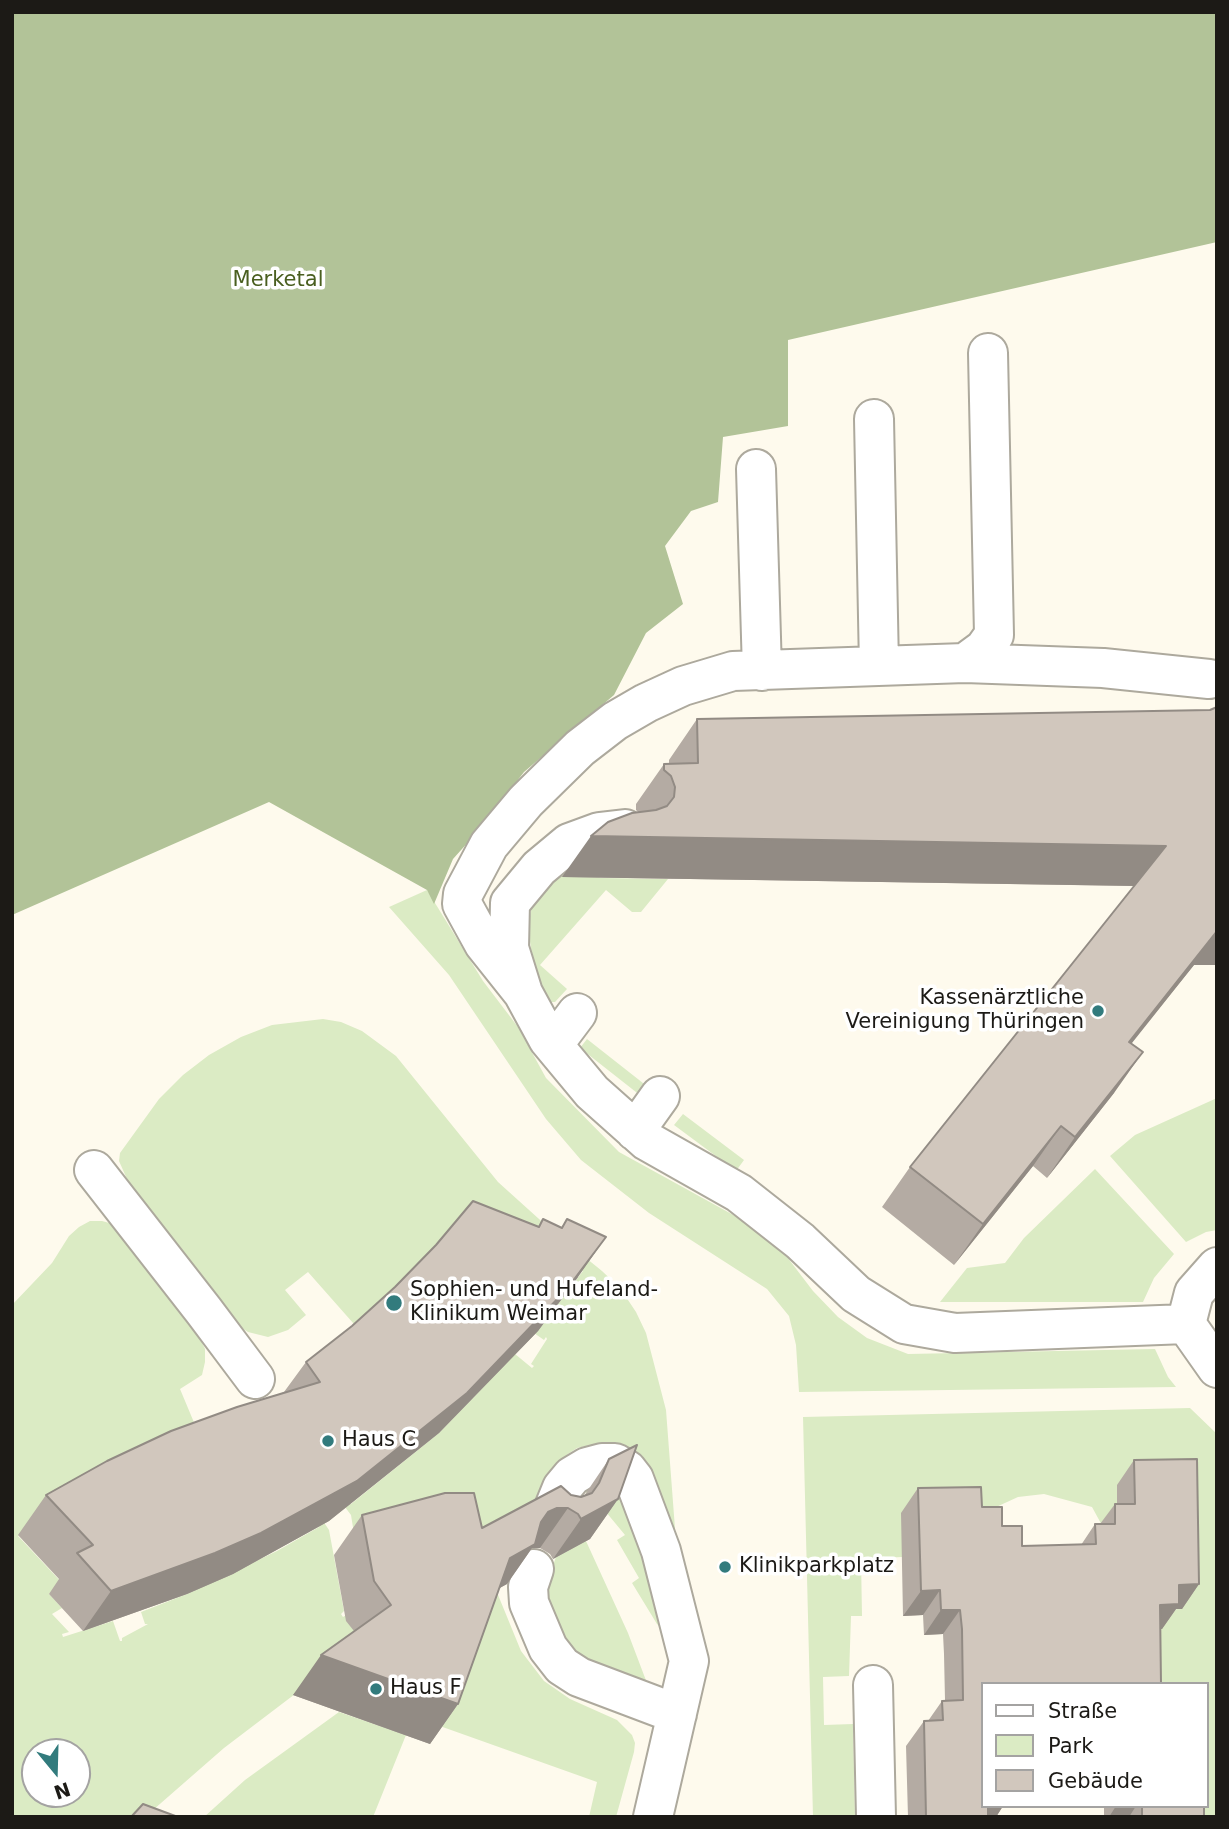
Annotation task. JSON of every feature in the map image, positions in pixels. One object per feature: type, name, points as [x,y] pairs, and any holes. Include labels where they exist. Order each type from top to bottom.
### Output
[{"type":"street","points":[[965,663],[984,649],[994,635],[988,353]]},
{"type":"street","points":[[874,419],[879,666]]},
{"type":"street","points":[[756,469],[762,671]]},
{"type":"street","points":[[1186,1324],[955,1333],[904,1324],[856,1294],[800,1241],[750,1184],[647,1141],[592,1092],[553,1045],[523,993],[484,944],[462,904],[463,894],[489,845],[535,792],[580,748],[615,721],[683,685],[733,671],[965,663],[1103,668],[1209,678]]},
{"type":"street","points":[[523,993],[509,948],[510,903],[539,868],[569,843],[599,832],[625,829]]},
{"type":"street","points":[[553,1045],[577,1013]]},
{"type":"street","points":[[635,1130],[660,1096]]},
{"type":"street","points":[[94,1170],[255,1379]]},
{"type":"street","points":[[1217,1267],[1194,1293],[1186,1324],[1217,1368]]},
{"type":"street","points":[[551,1515],[562,1488],[572,1476],[602,1462],[615,1464],[627,1470],[634,1479],[662,1551],[689,1661],[653,1817]]},
{"type":"street","points":[[534,1569],[528,1587],[529,1603],[548,1648],[562,1666],[579,1676],[677,1714]]},
{"type":"street","points":[[873,1685],[876,1817]]},
{"type":"green space","name":"Merketal","points":[[12,12],[1217,12],[1217,242],[788,340],[788,426],[723,437],[718,502],[691,511],[665,546],[683,604],[646,633],[614,695],[524,772],[453,859],[434,904],[427,890],[269,802],[12,915]]},
{"type":"green space","points":[[570,865],[601,878],[668,879],[641,912],[632,912],[606,890],[540,965],[567,989],[555,1002],[550,1002],[543,992],[533,963],[528,927],[532,906],[549,884]]},
{"type":"green space","points":[[427,890],[483,981],[518,1027],[546,1078],[619,1152],[737,1217],[784,1253],[813,1291],[838,1317],[867,1338],[908,1354],[1155,1349],[1168,1377],[1176,1387],[799,1392],[796,1345],[789,1316],[767,1289],[649,1213],[581,1160],[546,1119],[449,975],[389,907]]},
{"type":"green space","points":[[323,1019],[341,1022],[362,1031],[396,1056],[498,1182],[602,1271],[620,1288],[636,1312],[646,1333],[666,1410],[677,1555],[628,1450],[615,1444],[601,1443],[577,1448],[559,1461],[546,1482],[535,1513],[479,1544],[357,1552],[351,1515],[342,1503],[347,1499],[351,1504],[439,1433],[515,1354],[532,1368],[534,1366],[531,1364],[547,1339],[546,1337],[544,1340],[534,1333],[583,1271],[579,1269],[361,1332],[308,1272],[285,1290],[306,1315],[288,1330],[268,1337],[248,1332],[234,1323],[131,1188],[119,1161],[120,1153],[159,1099],[183,1075],[209,1055],[241,1037],[272,1025]]},
{"type":"green space","points":[[587,1039],[648,1087],[641,1096],[580,1048]]},
{"type":"green space","points":[[1217,1098],[1217,1230],[1206,1232],[1186,1242],[1110,1156],[1135,1135]]},
{"type":"green space","points":[[683,1114],[744,1160],[736,1171],[674,1125]]},
{"type":"green space","points":[[1095,1169],[1174,1254],[1154,1278],[1143,1302],[940,1302],[967,1268],[1005,1263],[1024,1238]]},
{"type":"green space","points":[[90,1221],[113,1224],[198,1334],[205,1349],[205,1362],[202,1375],[180,1389],[198,1432],[18,1536],[64,1585],[49,1594],[62,1608],[52,1614],[69,1632],[62,1634],[63,1637],[113,1621],[122,1641],[122,1638],[148,1624],[145,1624],[141,1612],[187,1594],[277,1551],[319,1527],[321,1518],[329,1530],[344,1611],[341,1614],[343,1617],[358,1607],[375,1636],[224,1748],[145,1817],[12,1817],[12,1305],[52,1263],[69,1236]]},
{"type":"green space","points":[[1190,1408],[1217,1434],[1217,1817],[1186,1817],[1186,1808],[1208,1808],[1208,1682],[1150,1682],[1162,1610],[1181,1609],[1118,1529],[1104,1529],[1092,1507],[1044,1494],[1018,1497],[902,1557],[861,1559],[862,1616],[851,1616],[849,1676],[823,1677],[824,1725],[853,1724],[855,1817],[813,1817],[803,1417]]},
{"type":"green space","points":[[619,1485],[668,1636],[657,1624],[632,1583],[639,1578],[617,1540],[625,1535],[601,1506],[581,1488]]},
{"type":"green space","points":[[586,1541],[628,1633],[650,1691],[583,1663],[554,1630],[545,1588],[556,1557]]},
{"type":"green space","points":[[496,1590],[521,1651],[544,1681],[570,1699],[617,1720],[632,1735],[634,1752],[616,1817],[589,1817],[597,1782],[437,1725]]},
{"type":"green space","points":[[339,1712],[406,1735],[373,1817],[204,1817],[245,1780]]},
{"type":"building","name":"Kassenärztliche Vereinigung Thüringen","points":[[1217,707],[1217,931],[1129,1042],[1143,1052],[1075,1137],[1061,1126],[983,1224],[910,1167],[1166,846],[591,836],[608,822],[632,813],[667,806],[674,797],[675,787],[671,776],[664,770],[664,764],[698,763],[697,719],[1210,710]]},
{"type":"building","name":"Haus C","points":[[473,1201],[539,1227],[543,1219],[562,1228],[567,1219],[606,1237],[566,1290],[467,1393],[357,1481],[261,1533],[111,1591],[77,1553],[93,1545],[46,1495],[107,1461],[171,1431],[237,1407],[320,1382],[306,1362],[352,1326],[395,1287],[436,1245]]},
{"type":"building","points":[[637,1445],[618,1499],[581,1519],[568,1508],[557,1508],[548,1512],[541,1522],[535,1544],[510,1558],[458,1704],[321,1655],[391,1605],[374,1581],[362,1515],[445,1493],[474,1493],[482,1528],[561,1486],[571,1495],[581,1497],[592,1493],[609,1459]]},
{"type":"building","points":[[1197,1459],[1199,1584],[1179,1585],[1179,1604],[1160,1605],[1161,1682],[981,1682],[981,1808],[988,1808],[988,1817],[926,1817],[924,1721],[943,1720],[942,1701],[963,1700],[962,1629],[960,1610],[941,1610],[940,1590],[921,1591],[918,1488],[981,1487],[982,1507],[1002,1507],[1002,1526],[1022,1526],[1022,1546],[1096,1544],[1095,1524],[1115,1524],[1115,1504],[1135,1504],[1134,1460]]},
{"type":"building","points":[[143,1804],[178,1817],[131,1817]]},
{"type":"building","points":[[1142,1808],[1204,1808],[1204,1816],[1142,1817]]},
{"type":"place","name":"Kassenärztliche Vereinigung Thüringen","points":[[1098,1011]]},
{"type":"place","name":"Sophien- und Hufeland- Klinikum Weimar","points":[[394,1303]]},
{"type":"place","name":"Haus C","points":[[328,1441]]},
{"type":"place","name":"Klinikparkplatz","points":[[725,1567]]},
{"type":"place","name":"Haus F","points":[[376,1689]]}]
